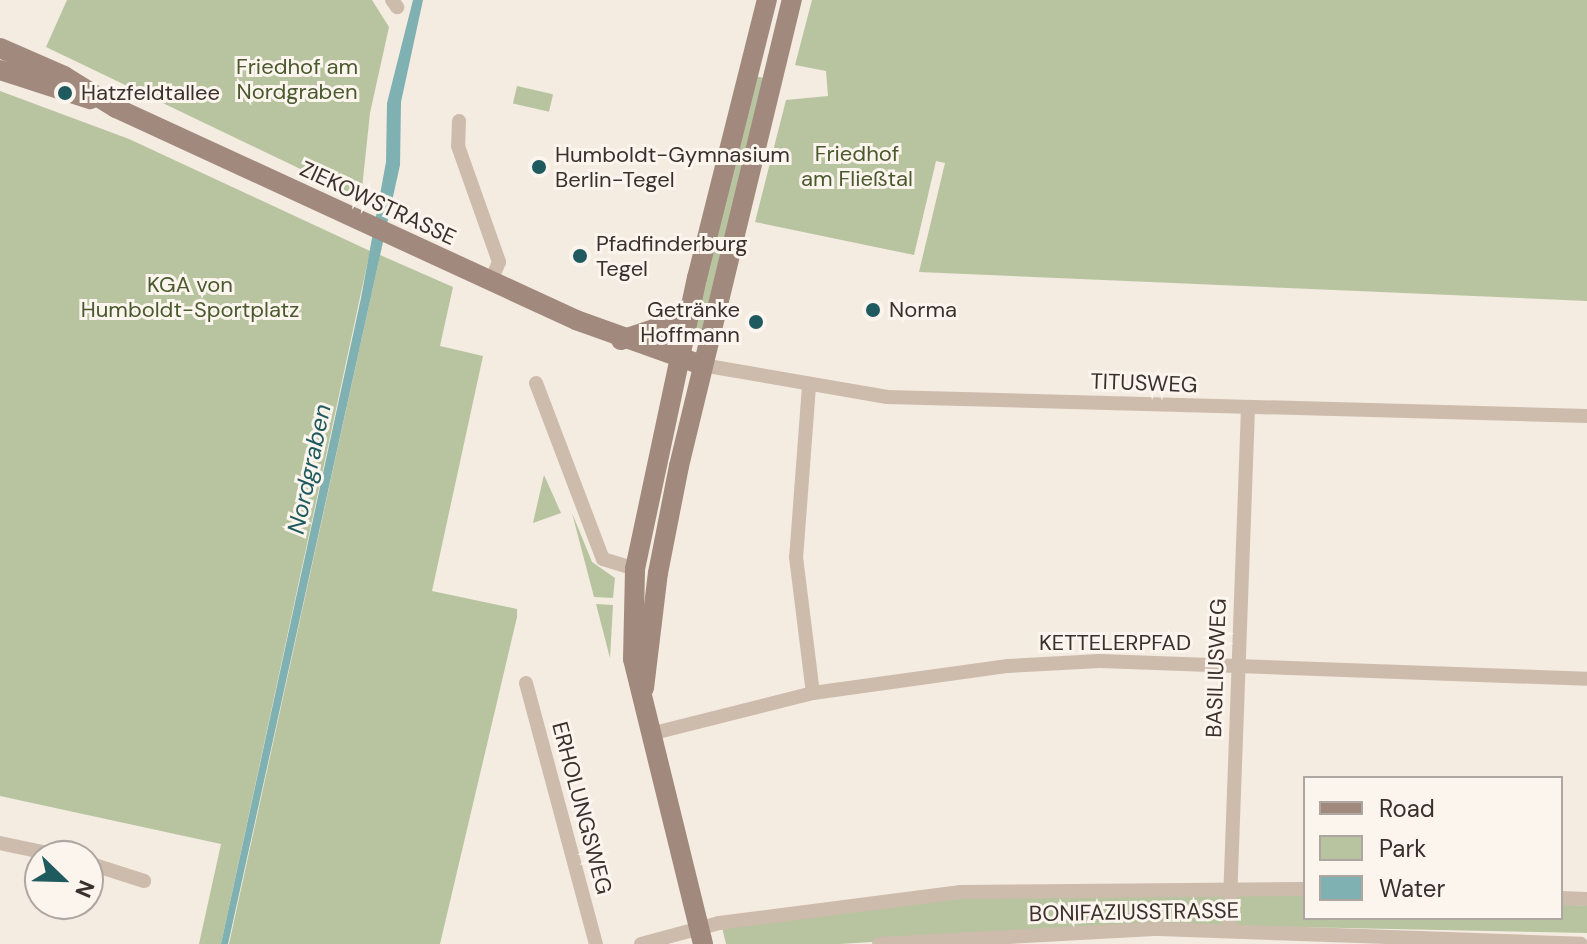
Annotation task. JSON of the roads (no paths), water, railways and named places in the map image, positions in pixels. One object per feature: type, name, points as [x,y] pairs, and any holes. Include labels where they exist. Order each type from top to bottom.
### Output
[{"type":"main road","points":[[702,936],[650,734],[644,688],[633,659],[635,569],[690,307],[767,0]]},
{"type":"main road","points":[[644,688],[658,573],[702,365],[792,0]]},
{"type":"main road","name":"ZIEKOWSTRASSE","points":[[0,48],[64,76],[116,108]]},
{"type":"main road","name":"ZIEKOWSTRASSE","points":[[0,70],[116,108],[621,340],[702,365]]},
{"type":"main road","points":[[621,340],[660,327],[690,307]]},
{"type":"main road","points":[[635,569],[658,573]]},
{"type":"street","points":[[459,121],[458,146],[499,262],[491,281]]},
{"type":"street","name":"TITUSWEG","points":[[702,365],[809,386],[887,397],[1587,416]]},
{"type":"street","points":[[536,383],[598,550],[613,565],[635,569]]},
{"type":"street","points":[[809,386],[796,557],[813,693]]},
{"type":"street","name":"BASILIUSWEG","points":[[1229,929],[1248,408]]},
{"type":"street","name":"KETTELERPFAD","points":[[650,734],[813,693],[1008,666],[1100,661],[1587,679]]},
{"type":"street","name":"ERHOLUNGSWEG","points":[[526,683],[596,944]]},
{"type":"street","points":[[0,843],[24,848]]},
{"type":"street","points":[[104,868],[144,881]]},
{"type":"street","name":"BONIFAZIUSSTRASSE","points":[[641,944],[961,892],[1231,886],[1303,889]]},
{"type":"street","points":[[1563,898],[1587,899]]},
{"type":"street","name":"BONIFAZIUSSTRASSE","points":[[879,944],[1158,936],[1229,929],[1301,939],[1581,944]]},
{"type":"water","points":[[413,0],[423,0],[401,102],[400,165],[228,944],[221,944],[361,298],[386,162],[387,103]]},
{"type":"place","name":"Hatzfeldtallee","points":[[65,93]]},
{"type":"place","name":"Humboldt-Gymnasium Berlin-Tegel","points":[[539,167]]},
{"type":"place","name":"Pfadfinderburg Tegel","points":[[580,256]]},
{"type":"place","name":"Norma","points":[[873,310]]},
{"type":"place","name":"Getränke Hoffmann","points":[[756,322]]},
{"type":"park label","name":"Friedhof am Nordgraben","points":[[297,78]]},
{"type":"park label","name":"Friedhof am Fließtal","points":[[857,166]]},
{"type":"park label","name":"KGA von Humboldt-Sportplatz","points":[[190,296]]},
{"type":"water label","name":"Nordgraben","points":[[309,469]]}]
